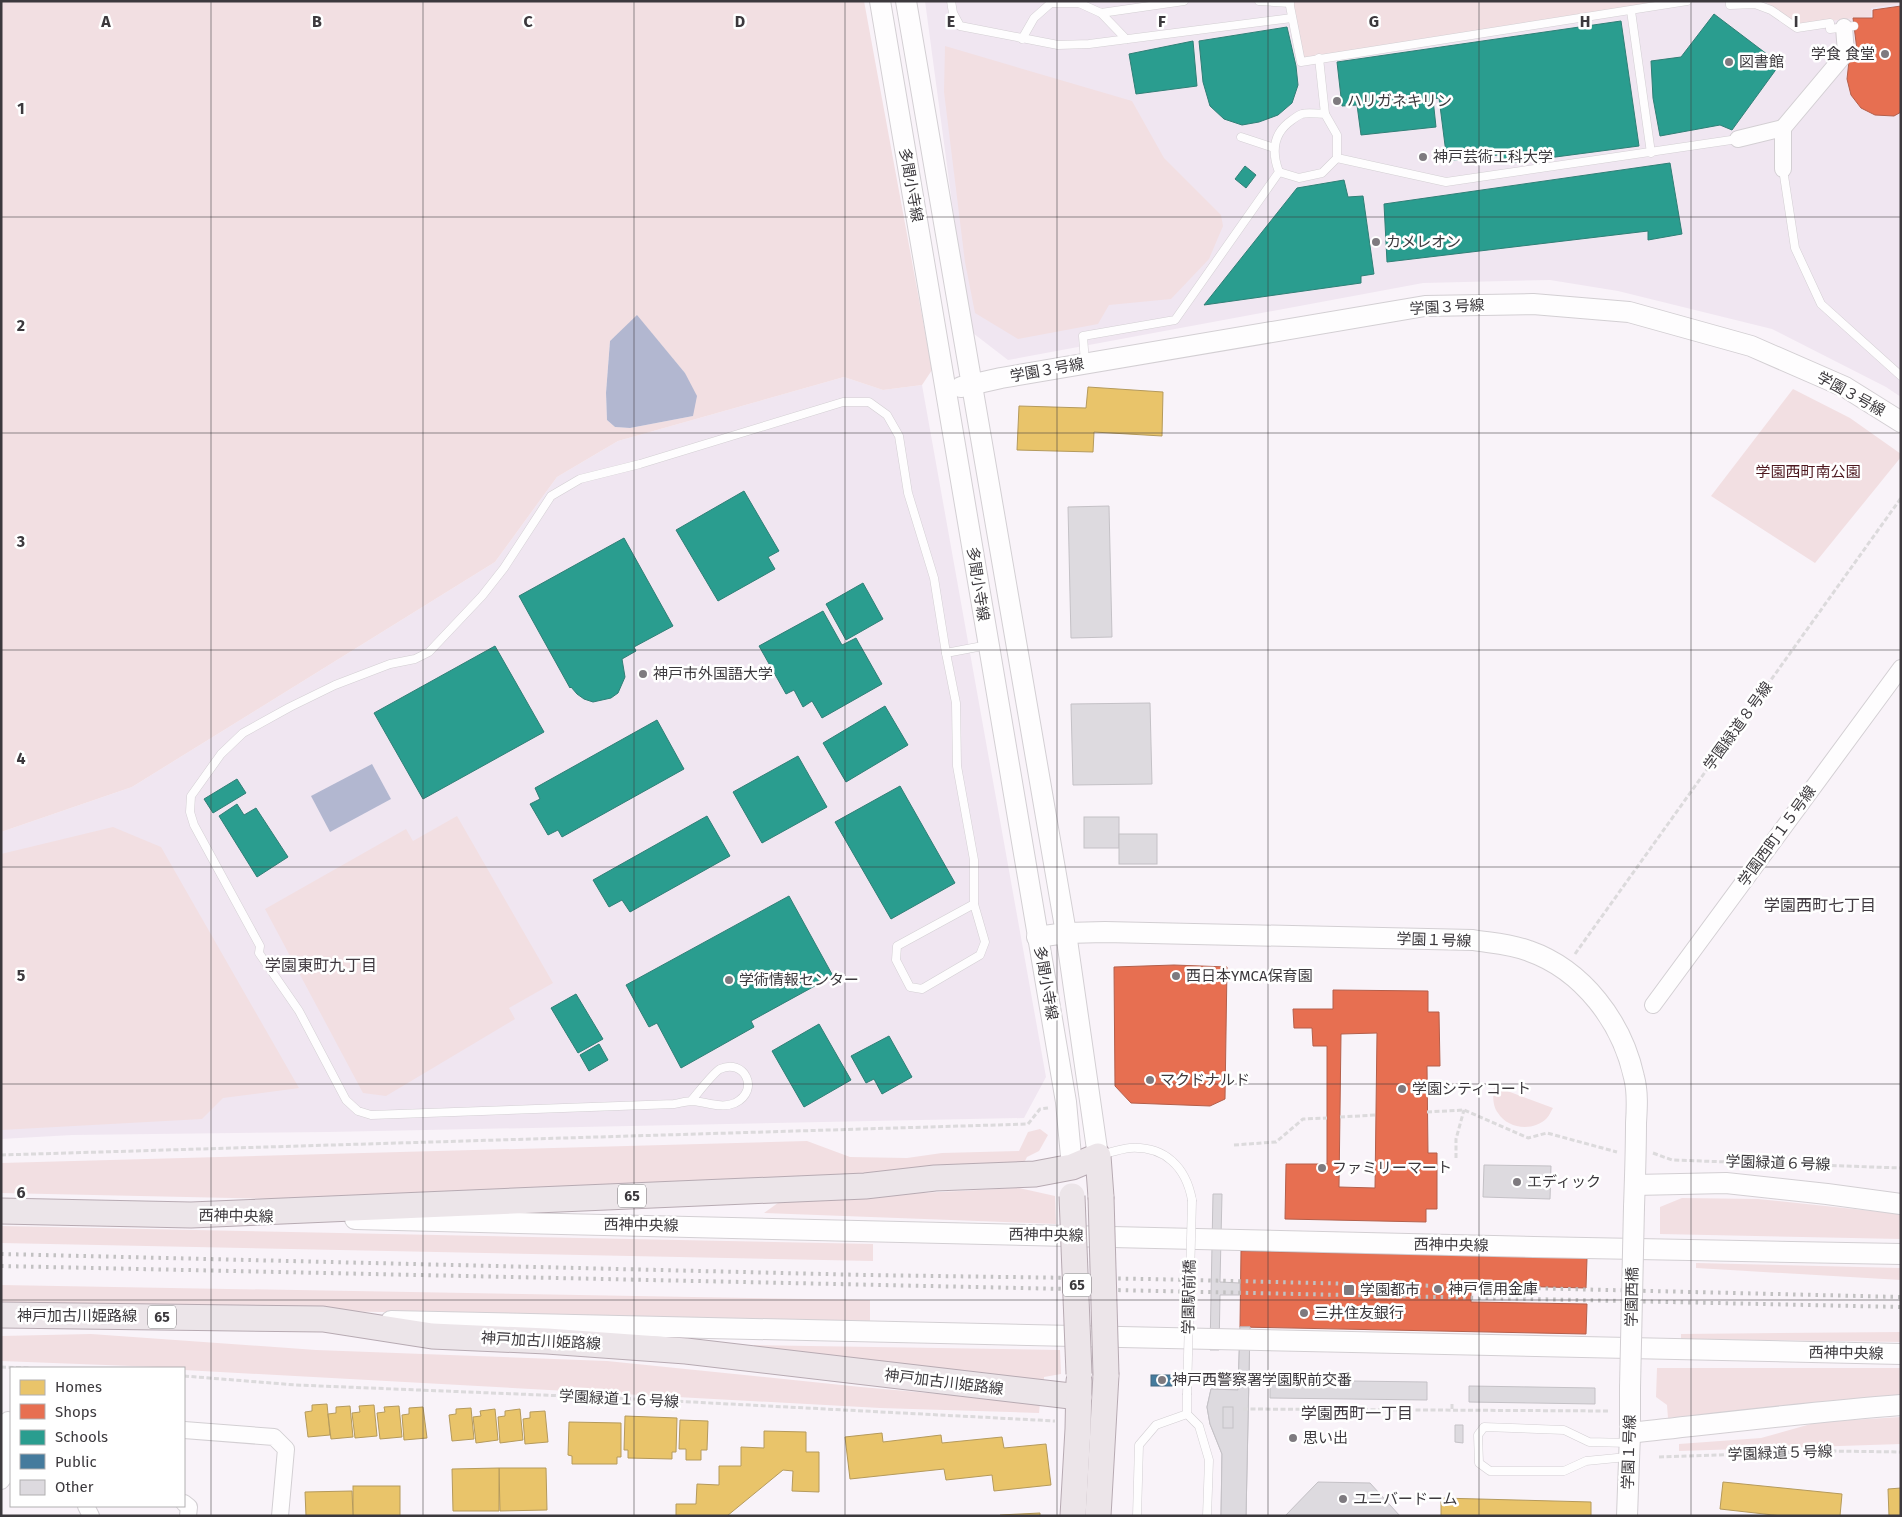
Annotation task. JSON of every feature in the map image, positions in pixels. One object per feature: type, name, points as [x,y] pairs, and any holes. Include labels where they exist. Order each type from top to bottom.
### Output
[{"type":"main road","name":"65","points":[[1,1211],[191,1215],[865,1186],[935,1178],[1036,1174],[1072,1168],[1098,1156],[1101,1197],[1106,1375],[1098,1516]]},
{"type":"main road","name":"65","points":[[1072,1168],[1079,1386],[1073,1516]]},
{"type":"main road","name":"神戸加古川姫路線","points":[[1,1316],[322,1319],[432,1336],[547,1341],[686,1351],[1079,1386]]},
{"type":"main road","points":[[1079,1386],[1106,1375]]},
{"type":"street","name":"多聞小寺線","points":[[880,1],[1066,1102],[1072,1168]]},
{"type":"street","name":"多聞小寺線","points":[[906,1],[1066,932],[1098,1156]]},
{"type":"street","points":[[1738,140],[1783,128],[1846,53],[1849,27]]},
{"type":"street","points":[[1783,128],[1783,169]]},
{"type":"street","name":"学園３号線","points":[[947,390],[1084,363],[1426,306],[1533,304],[1629,312],[1751,346],[1844,386],[1901,422]]},
{"type":"street","name":"学園西町１５号線","points":[[1653,1005],[1901,668]]},
{"type":"street","name":"学園１号線","points":[[1038,937],[1066,932],[1472,940],[1501,944],[1546,958],[1590,991],[1612,1020],[1624,1043],[1635,1078],[1637,1101],[1634,1207]]},
{"type":"street","points":[[1634,1185],[1726,1184],[1827,1194],[1901,1204]]},
{"type":"street","name":"学園西橋","points":[[1630,1388],[1634,1207]]},
{"type":"street","name":"西神中央線","points":[[191,1215],[1901,1254]]},
{"type":"street","name":"西神中央線","points":[[322,1319],[1901,1354]]},
{"type":"street","name":"学園１号線","points":[[1627,1516],[1630,1388]]},
{"type":"street","points":[[1630,1444],[1755,1420],[1812,1412],[1901,1404]]},
{"type":"street","points":[[1,1481],[8,1472],[7,1420]]},
{"type":"street","points":[[185,1430],[274,1437],[286,1449],[280,1516]]},
{"type":"street","points":[[185,1504],[189,1507],[188,1516]]},
{"type":"lane","points":[[951,1],[953,12],[960,26],[1058,45],[1089,44],[1292,18]]},
{"type":"lane","points":[[1101,13],[1184,1]]},
{"type":"lane","points":[[1259,1],[1289,2],[1301,62],[1687,1]]},
{"type":"lane","points":[[1730,1],[1730,5],[1754,4],[1771,10],[1797,28],[1830,23],[1830,29],[1849,27]]},
{"type":"lane","points":[[1022,39],[1034,18],[1051,3],[1079,3],[1101,13],[1126,39]]},
{"type":"lane","points":[[1631,11],[1651,153]]},
{"type":"lane","points":[[1279,172],[1299,178],[1322,173],[1336,158],[1337,135],[1325,114],[1319,58]]},
{"type":"lane","points":[[1279,172],[1274,160],[1274,148],[1277,136],[1283,126],[1301,114],[1325,114]]},
{"type":"lane","points":[[1241,137],[1274,148]]},
{"type":"lane","points":[[1336,158],[1446,182],[1738,140]]},
{"type":"lane","points":[[1783,169],[1796,248],[1821,304],[1901,376]]},
{"type":"lane","points":[[1084,363],[1083,336],[1175,320],[1279,172]]},
{"type":"lane","points":[[692,1101],[719,1069],[732,1067],[742,1071],[749,1081],[749,1089],[735,1103],[722,1105],[692,1101],[674,1104],[371,1115],[358,1111],[346,1100],[298,1011],[259,953],[260,946],[194,825],[190,812],[191,796],[221,754],[244,733],[290,707],[335,685],[390,664],[415,659],[429,652],[482,596],[504,568],[551,496],[580,479],[649,462],[843,402],[869,402],[887,415],[899,436],[908,493],[934,578],[956,703],[956,766],[974,860],[974,904],[984,942],[980,955],[922,989],[910,987],[896,960],[897,946],[974,904]]},
{"type":"lane","points":[[946,653],[988,645]]},
{"type":"lane","name":"学園駅前橋","points":[[1098,1156],[1129,1148],[1158,1152],[1169,1158],[1184,1174],[1189,1188],[1192,1200],[1187,1414]]},
{"type":"lane","points":[[1137,1516],[1139,1445],[1156,1425],[1187,1414],[1199,1426],[1209,1460],[1207,1516]]},
{"type":"lane","points":[[1484,1427],[1564,1430],[1589,1442],[1630,1444],[1564,1471],[1490,1471],[1479,1463],[1478,1435],[1484,1427]]},
{"type":"path","name":"学園緑道８号線","points":[[1575,954],[1901,498]]},
{"type":"path","points":[[1,1155],[1028,1124],[1040,1109],[1049,1108]]},
{"type":"path","points":[[1427,1112],[1464,1110],[1528,1138],[1548,1133],[1615,1152]]},
{"type":"path","points":[[1456,1158],[1456,1139],[1464,1110]]},
{"type":"path","points":[[1340,1117],[1376,1115]]},
{"type":"path","points":[[1234,1145],[1276,1142],[1303,1119],[1327,1118]]},
{"type":"path","name":"学園緑道６号線","points":[[1657,1154],[1672,1160],[1901,1168]]},
{"type":"path","name":"学園緑道１６号線","points":[[185,1376],[296,1386],[615,1398],[1055,1421]]},
{"type":"path","points":[[1452,1404],[1452,1410]]},
{"type":"path","points":[[1243,1409],[1610,1411]]},
{"type":"path","name":"学園緑道５号線","points":[[1659,1457],[1830,1451],[1901,1452]]},
{"type":"shaded area","name":"神戸芸術工科大学","points":[[925,1],[1901,1],[1901,397],[1886,387],[1772,329],[1618,291],[1550,280],[1423,283],[1008,360],[969,330]]},
{"type":"shaded area","name":"神戸市外国語大学","points":[[844,377],[883,390],[922,385],[1046,1077],[1024,1118],[328,1132],[72,1135],[1,1139],[1,832],[132,787],[495,562],[557,477],[618,441]]},
{"type":"green space","points":[[1,1],[864,1],[932,370],[922,385],[883,390],[844,377],[618,441],[557,477],[495,562],[132,787],[1,832]],"holes":[[[637,316],[685,373],[693,416],[630,428],[615,427],[607,420],[606,393],[610,341]]]},
{"type":"green space","points":[[1290,1],[1683,1],[1301,62]]},
{"type":"green space","points":[[1764,1],[1901,1],[1901,3],[1871,8],[1871,16],[1797,25]]},
{"type":"green space","points":[[945,46],[1132,101],[1164,158],[1221,215],[1223,226],[1209,259],[1171,299],[1109,305],[1098,324],[1018,339],[975,313],[965,262],[944,92]]},
{"type":"green space","name":"学園西町南公園","points":[[1793,389],[1850,418],[1901,454],[1901,457],[1815,563],[1711,496]]},
{"type":"green space","points":[[457,816],[553,983],[509,1008],[515,1019],[386,1096],[363,1093],[265,909],[406,829],[413,841]]},
{"type":"green space","points":[[113,827],[161,847],[299,1088],[223,1098],[202,1119],[1,1130],[1,854]]},
{"type":"green space","points":[[1494,1086],[1553,1108],[1547,1118],[1535,1125],[1521,1127],[1514,1125],[1502,1118],[1496,1110],[1493,1100]]},
{"type":"green space","points":[[1040,1129],[1048,1135],[1039,1151],[1027,1157],[1023,1165],[897,1176],[320,1200],[1,1193],[1,1163],[807,1141],[850,1157],[907,1158],[942,1153],[1019,1151],[1028,1132]]},
{"type":"green space","points":[[1019,1188],[1055,1196],[1056,1224],[764,1213],[782,1200]]},
{"type":"green space","points":[[1682,1198],[1758,1199],[1901,1214],[1901,1239],[1660,1234],[1660,1207]]},
{"type":"green space","points":[[1,1226],[873,1244],[873,1261],[1,1243]]},
{"type":"green space","points":[[1696,1263],[1901,1268],[1901,1280],[1696,1268]]},
{"type":"green space","points":[[1,1285],[870,1300],[870,1321],[1,1305]]},
{"type":"green space","points":[[1901,1332],[1901,1342],[1681,1339],[1681,1334]]},
{"type":"green space","points":[[91,1334],[316,1350],[607,1361],[1040,1403],[1039,1413],[880,1408],[185,1370],[185,1367],[1,1361],[1,1336]]},
{"type":"green space","points":[[754,1345],[1060,1350],[1061,1374],[1044,1377],[1044,1385],[755,1352]]},
{"type":"green space","points":[[1657,1368],[1901,1368],[1901,1395],[1668,1418],[1667,1405],[1656,1397]]},
{"type":"green space","points":[[1901,1417],[1901,1444],[1679,1451],[1679,1444],[1761,1438],[1818,1422]]},
{"type":"water","points":[[637,315],[685,373],[697,396],[693,416],[630,428],[615,427],[607,420],[606,393],[610,341]]},
{"type":"water","points":[[372,764],[391,799],[330,832],[311,796]]},
{"type":"building: Homes","points":[[1088,387],[1163,392],[1162,436],[1094,432],[1093,452],[1017,450],[1019,406],[1086,408]]},
{"type":"building: Homes","points":[[327,1404],[330,1435],[308,1437],[305,1412],[312,1411],[312,1405]]},
{"type":"building: Homes","points":[[374,1405],[377,1436],[355,1438],[352,1413],[360,1412],[359,1406]]},
{"type":"building: Homes","points":[[350,1406],[353,1437],[331,1439],[328,1414],[336,1413],[336,1407]]},
{"type":"building: Homes","points":[[399,1406],[402,1437],[380,1439],[377,1413],[385,1412],[384,1407]]},
{"type":"building: Homes","points":[[423,1407],[427,1438],[404,1440],[402,1415],[409,1414],[409,1408]]},
{"type":"building: Homes","points":[[471,1408],[474,1439],[452,1441],[449,1415],[456,1414],[456,1409]]},
{"type":"building: Homes","points":[[495,1409],[498,1440],[476,1443],[473,1417],[481,1416],[480,1411]]},
{"type":"building: Homes","points":[[520,1409],[523,1440],[500,1443],[498,1417],[505,1416],[505,1411]]},
{"type":"building: Homes","points":[[545,1411],[548,1442],[525,1444],[523,1419],[530,1418],[530,1412]]},
{"type":"building: Homes","points":[[625,1416],[677,1418],[676,1452],[672,1452],[672,1459],[628,1458],[628,1450],[624,1450]]},
{"type":"building: Homes","points":[[680,1420],[708,1421],[707,1450],[701,1450],[701,1460],[686,1460],[686,1449],[679,1449]]},
{"type":"building: Homes","points":[[569,1422],[621,1423],[621,1457],[617,1457],[617,1464],[572,1464],[572,1456],[568,1455]]},
{"type":"building: Homes","points":[[764,1431],[806,1432],[806,1452],[819,1452],[819,1492],[792,1491],[793,1471],[783,1470],[727,1516],[676,1516],[676,1504],[696,1504],[697,1484],[719,1485],[719,1466],[741,1466],[741,1447],[764,1448]]},
{"type":"building: Homes","points":[[882,1433],[883,1442],[941,1435],[942,1443],[1002,1437],[1004,1448],[1046,1444],[1051,1485],[994,1491],[992,1475],[946,1480],[944,1469],[850,1479],[845,1437]]},
{"type":"building: Homes","points":[[499,1468],[546,1468],[547,1510],[500,1511]]},
{"type":"building: Homes","points":[[499,1468],[499,1511],[453,1511],[452,1469]]},
{"type":"building: Homes","points":[[1723,1482],[1842,1494],[1840,1516],[1782,1516],[1720,1509]]},
{"type":"building: Homes","points":[[353,1486],[400,1486],[400,1516],[353,1516]]},
{"type":"building: Homes","points":[[1901,1488],[1901,1516],[1889,1516],[1888,1489]]},
{"type":"building: Homes","points":[[352,1491],[353,1516],[306,1516],[305,1492]]},
{"type":"building: Homes","points":[[1441,1498],[1591,1502],[1591,1516],[1441,1516]]},
{"type":"building: Homes","points":[[1040,1513],[1040,1516],[1000,1516],[1000,1515]]},
{"type":"building: Shops","points":[[1901,6],[1901,112],[1894,116],[1875,115],[1861,108],[1851,95],[1847,79],[1849,61],[1858,58],[1853,18],[1873,18],[1873,10]]},
{"type":"building: Shops","points":[[1174,965],[1227,967],[1225,1099],[1210,1106],[1131,1103],[1115,1086],[1114,967]]},
{"type":"building: Shops","name":"学園シティコート","points":[[1333,990],[1428,991],[1428,1012],[1439,1012],[1440,1066],[1427,1066],[1428,1153],[1437,1153],[1437,1209],[1426,1209],[1426,1222],[1285,1219],[1286,1164],[1327,1164],[1327,1046],[1313,1046],[1312,1028],[1294,1028],[1293,1009],[1333,1009]],"holes":[[[1377,1033],[1375,1188],[1339,1187],[1341,1034]]]},
{"type":"building: Shops","points":[[1241,1251],[1587,1258],[1586,1288],[1471,1285],[1471,1302],[1587,1304],[1586,1334],[1240,1327]]},
{"type":"building: Schools","points":[[1714,14],[1780,64],[1732,130],[1720,125],[1660,136],[1653,98],[1651,61],[1681,57]]},
{"type":"building: Schools","points":[[1621,21],[1639,146],[1510,163],[1498,155],[1447,161],[1439,98],[1433,99],[1436,127],[1361,135],[1357,105],[1342,106],[1337,62]]},
{"type":"building: Schools","points":[[1287,27],[1296,66],[1298,85],[1292,103],[1278,115],[1259,122],[1242,125],[1224,119],[1210,106],[1203,82],[1199,41]]},
{"type":"building: Schools","points":[[1193,41],[1197,86],[1136,94],[1129,54]]},
{"type":"building: Schools","points":[[1670,163],[1682,234],[1648,240],[1648,231],[1387,262],[1384,204]]},
{"type":"building: Schools","points":[[1245,166],[1256,175],[1246,188],[1235,179]]},
{"type":"building: Schools","points":[[1344,180],[1348,197],[1363,196],[1374,274],[1361,276],[1361,283],[1204,305],[1297,188]]},
{"type":"building: Schools","points":[[744,491],[779,551],[768,557],[775,569],[718,601],[676,530]]},
{"type":"building: Schools","points":[[624,538],[673,626],[634,647],[636,651],[622,659],[625,677],[618,693],[611,698],[593,702],[584,699],[570,688],[519,596]]},
{"type":"building: Schools","points":[[863,583],[883,619],[846,640],[826,604]]},
{"type":"building: Schools","points":[[823,611],[842,645],[856,638],[882,684],[822,718],[812,701],[803,707],[794,690],[786,694],[759,646]]},
{"type":"building: Schools","points":[[495,646],[544,732],[423,799],[374,713]]},
{"type":"building: Schools","points":[[885,706],[908,745],[846,782],[823,743]]},
{"type":"building: Schools","points":[[657,720],[684,769],[562,837],[558,830],[548,835],[530,804],[540,799],[535,788]]},
{"type":"building: Schools","points":[[798,756],[827,807],[762,843],[733,792]]},
{"type":"building: Schools","points":[[237,779],[246,793],[213,813],[204,799]]},
{"type":"building: Schools","points":[[900,786],[955,883],[891,919],[835,822]]},
{"type":"building: Schools","points":[[237,804],[244,815],[256,808],[288,857],[257,877],[219,816]]},
{"type":"building: Schools","points":[[707,816],[730,856],[630,912],[622,900],[609,907],[593,880]]},
{"type":"building: Schools","name":"学術情報センター","points":[[789,896],[833,976],[751,1021],[754,1027],[681,1068],[657,1023],[649,1027],[626,985]]},
{"type":"building: Schools","points":[[576,994],[603,1039],[578,1053],[551,1008]]},
{"type":"building: Schools","points":[[819,1024],[851,1080],[804,1107],[772,1051]]},
{"type":"building: Schools","points":[[889,1036],[912,1077],[882,1094],[874,1079],[866,1083],[851,1056]]},
{"type":"building: Schools","points":[[599,1044],[608,1060],[589,1071],[580,1055]]},
{"type":"building: Public","name":"神戸西警察署学園駅前交番","points":[[1151,1375],[1173,1375],[1173,1386],[1151,1386]]},
{"type":"building: Other","points":[[1109,506],[1112,637],[1071,638],[1068,507]]},
{"type":"building: Other","points":[[1150,703],[1152,784],[1073,785],[1071,704]]},
{"type":"building: Other","points":[[1084,817],[1119,817],[1119,848],[1084,848]]},
{"type":"building: Other","points":[[1119,834],[1157,834],[1157,864],[1119,864]]},
{"type":"building: Other","name":"エディック","points":[[1484,1165],[1551,1166],[1550,1199],[1483,1197]]},
{"type":"building: Other","points":[[1213,1194],[1222,1194],[1220,1282],[1240,1283],[1240,1295],[1220,1295],[1219,1350],[1210,1350]]},
{"type":"building: Other","points":[[1240,1327],[1250,1327],[1246,1516],[1236,1516],[1236,1513],[1230,1514],[1230,1516],[1221,1516],[1222,1454],[1210,1424],[1207,1407],[1211,1389],[1238,1390]],"holes":[[[1220,1400],[1238,1400],[1237,1453],[1232,1453],[1219,1420],[1217,1409]]]},
{"type":"building: Other","points":[[1240,1327],[1250,1327],[1246,1516],[1221,1516],[1222,1454],[1210,1424],[1207,1407],[1211,1389],[1238,1390]]},
{"type":"building: Other","points":[[1270,1380],[1427,1382],[1427,1400],[1270,1398]]},
{"type":"building: Other","points":[[1469,1386],[1595,1388],[1595,1404],[1469,1402]]},
{"type":"building: Other","points":[[1223,1407],[1233,1407],[1233,1428],[1223,1428]]},
{"type":"building: Other","points":[[1455,1425],[1463,1425],[1463,1443],[1455,1442]]},
{"type":"building: Other","name":"ユニバードーム","points":[[1318,1482],[1370,1483],[1400,1516],[1285,1516]]},
{"type":"railway","points":[[1,1254],[1901,1297]]},
{"type":"railway","points":[[1,1266],[1901,1307]]},
{"type":"place","name":"学食 食堂","points":[[1885,54]]},
{"type":"place","name":"図書館","points":[[1729,62]]},
{"type":"place","name":"ハリガネキリン","points":[[1337,101]]},
{"type":"place","name":"神戸芸術工科大学","points":[[1423,157]]},
{"type":"place","name":"カメレオン","points":[[1376,242]]},
{"type":"place","name":"神戸市外国語大学","points":[[643,674]]},
{"type":"place","name":"西日本YMCA保育園","points":[[1176,976]]},
{"type":"place","name":"学術情報センター","points":[[729,980]]},
{"type":"place","name":"マクドナルド","points":[[1150,1080]]},
{"type":"place","name":"学園シティコート","points":[[1402,1089]]},
{"type":"place","name":"ファミリーマート","points":[[1322,1168]]},
{"type":"place","name":"エディック","points":[[1517,1182]]},
{"type":"place","name":"神戸信用金庫","points":[[1438,1289]]},
{"type":"place","name":"学園都市","points":[[1349,1290]]},
{"type":"place","name":"三井住友銀行","points":[[1304,1313]]},
{"type":"place","name":"神戸西警察署学園駅前交番","points":[[1162,1380]]},
{"type":"place","name":"思い出","points":[[1293,1438]]},
{"type":"place","name":"ユニバードーム","points":[[1343,1499]]},
{"type":"district","name":"学園西町七丁目","points":[[1820,905]]},
{"type":"district","name":"学園東町九丁目","points":[[321,965]]},
{"type":"district","name":"学園西町一丁目","points":[[1357,1413]]}]
